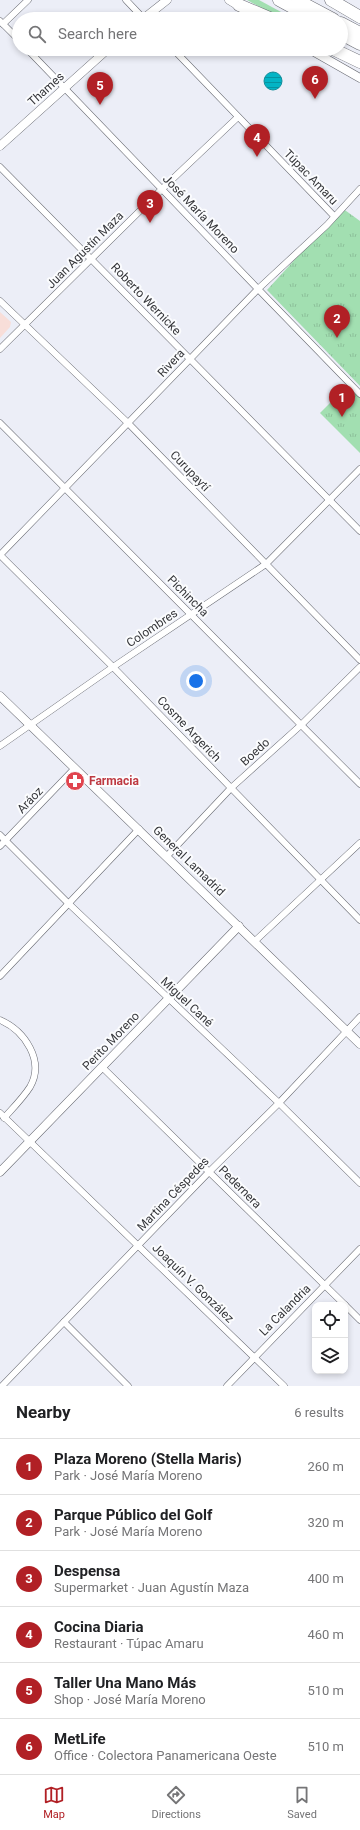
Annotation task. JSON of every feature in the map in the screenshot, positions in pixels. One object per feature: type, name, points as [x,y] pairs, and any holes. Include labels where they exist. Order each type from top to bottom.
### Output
[{"type":"highway","points":[[279,0],[301,12]]},
{"type":"highway","points":[[297,0],[320,12]]},
{"type":"highway","points":[[331,0],[360,17]]},
{"type":"highway","points":[[234,3],[255,12]]},
{"type":"highway","points":[[348,27],[360,33]]},
{"type":"highway","points":[[348,38],[360,44]]},
{"type":"highway","points":[[348,56],[360,62]]},
{"type":"street","points":[[14,12],[28,0]]},
{"type":"street","points":[[126,0],[137,12]]},
{"type":"street","points":[[152,12],[166,0]]},
{"type":"street","points":[[234,3],[249,12]]},
{"type":"street","points":[[12,14],[2,22],[12,33]]},
{"type":"street","name":"José María Moreno","points":[[34,56],[360,394]]},
{"type":"street","name":"Thames","points":[[0,146],[100,56]]},
{"type":"street","name":"Túpac Amaru","points":[[180,56],[334,216]]},
{"type":"street","points":[[321,56],[360,78]]},
{"type":"street","name":"Juan Agustín Maza","points":[[0,350],[162,189],[238,117]]},
{"type":"street","name":"Roberto Wernicke","points":[[0,167],[360,531]]},
{"type":"street","name":"Rivera","points":[[0,555],[258,289],[326,225],[360,189]]},
{"type":"street","name":"Curupaytí","points":[[0,301],[128,423],[360,660]]},
{"type":"street","name":"Pichincha","points":[[0,423],[360,784]]},
{"type":"street","name":"Colombres","points":[[0,746],[113,667],[266,564],[360,469]]},
{"type":"street","name":"Cosme Argerich","points":[[0,555],[113,667],[360,920]]},
{"type":"street","name":"Boedo","points":[[166,856],[230,788],[301,725],[360,667]]},
{"type":"street","name":"General Lamadrid","points":[[0,696],[360,1044]]},
{"type":"street","name":"Aráoz","points":[[0,846],[75,768]]},
{"type":"street","points":[[0,976],[139,829]]},
{"type":"street","name":"Miguel Cané","points":[[0,835],[68,904],[360,1183]]},
{"type":"street","points":[[255,941],[360,843]]},
{"type":"street","name":"Perito Moreno","points":[[0,1172],[239,926]]},
{"type":"street","name":"Martina Céspedes","points":[[2,1386],[360,1017]]},
{"type":"street","points":[[0,1020],[18,1031],[28,1042],[36,1071],[31,1086],[22,1098],[2,1116]]},
{"type":"street","name":"Pedernera","points":[[102,1067],[342,1302]]},
{"type":"street","name":"Joaquín V. González","points":[[2,1116],[284,1386]]},
{"type":"street","name":"La Calandria","points":[[227,1386],[360,1249]]},
{"type":"street","name":"Pedernera","points":[[348,1308],[360,1320]]},
{"type":"street","points":[[64,1322],[128,1386]]},
{"type":"shaded area","points":[[0,312],[11,322],[10,327],[0,338]]},
{"type":"green space","points":[[247,0],[259,0],[281,12],[269,12]]},
{"type":"green space","points":[[342,208],[360,221],[360,386],[267,290]]},
{"type":"green space","points":[[348,385],[360,397],[360,453],[320,413]]},
{"type":"water","points":[[273,72],[279,75],[282,81],[279,87],[273,90],[267,87],[264,81],[267,75]]},
{"type":"place","name":"MetLife","points":[[315,99]]},
{"type":"place","name":"Taller Una Mano Más","points":[[100,105]]},
{"type":"place","name":"Cocina Diaria","points":[[257,157]]},
{"type":"place","name":"Despensa","points":[[150,223]]},
{"type":"place","name":"Parque Público del Golf","points":[[337,338]]},
{"type":"place","name":"Plaza Moreno (Stella Maris)","points":[[342,417]]},
{"type":"place","name":"Farmacia","points":[[75,781]]}]
